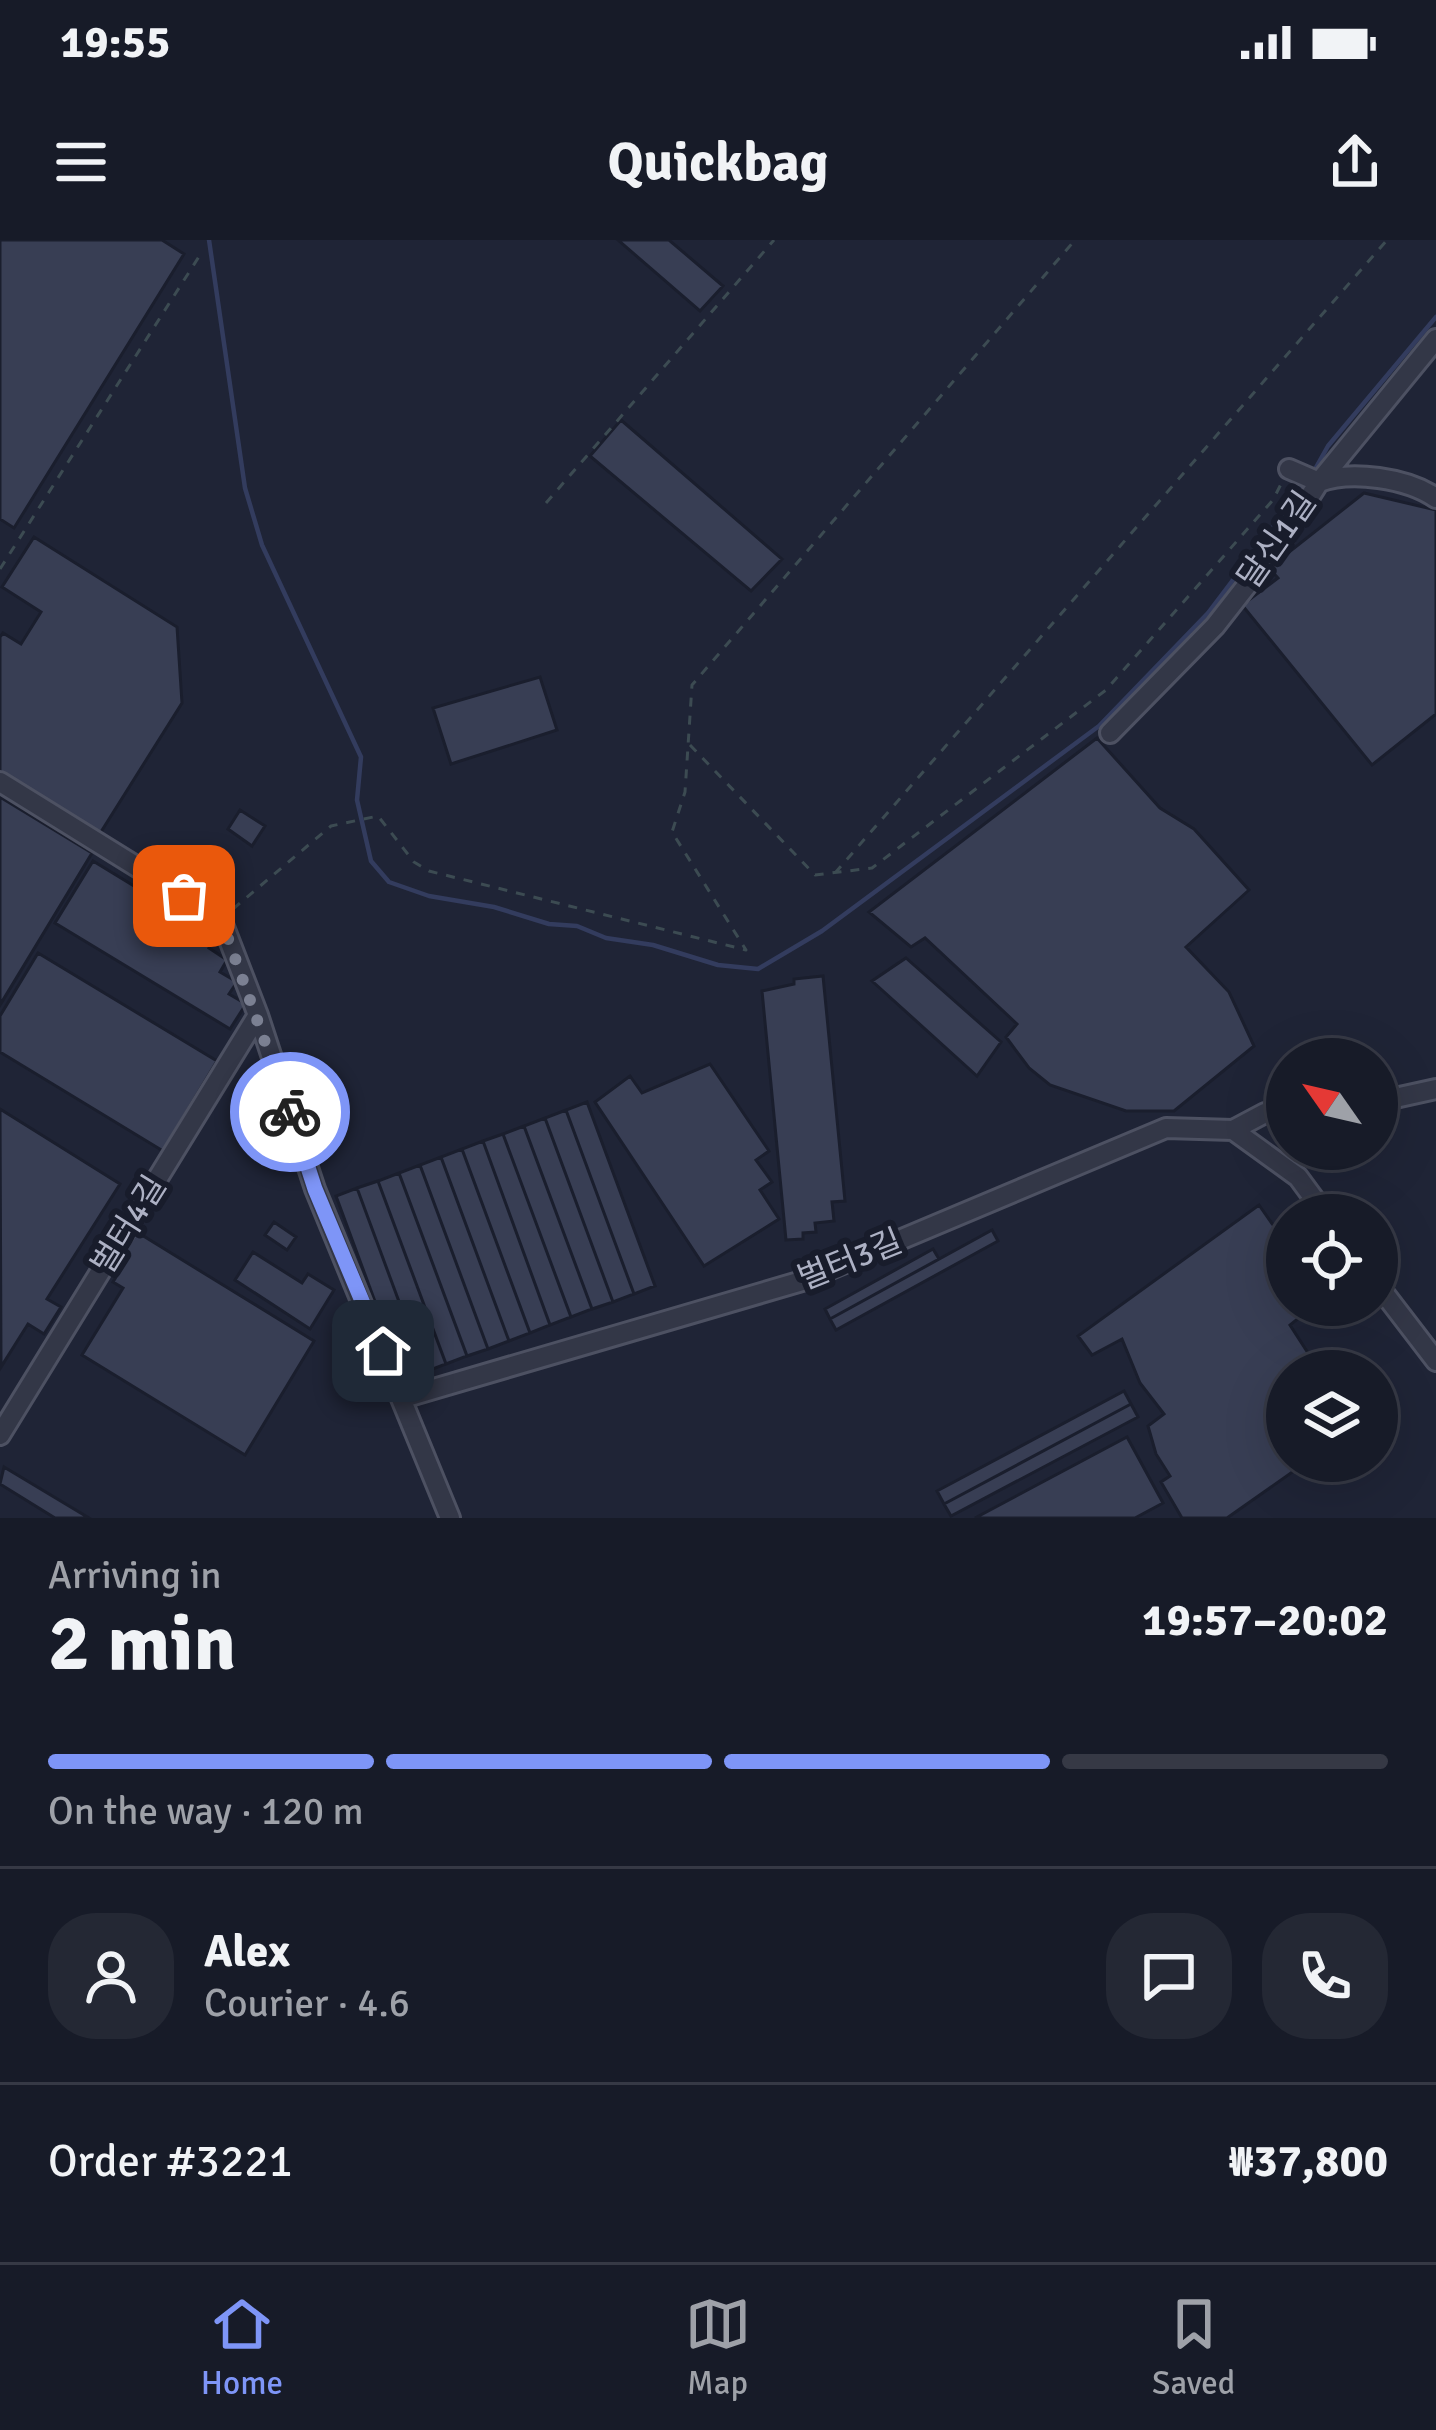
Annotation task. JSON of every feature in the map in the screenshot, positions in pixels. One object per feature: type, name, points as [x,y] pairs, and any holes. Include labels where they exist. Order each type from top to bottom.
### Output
[{"type":"street","name":"달신1길","points":[[1110,733],[1215,626],[1283,538],[1319,482],[1436,339]]},
{"type":"street","points":[[1288,470],[1319,482],[1333,477],[1377,479],[1436,498]]},
{"type":"street","points":[[0,782],[221,919],[315,1189],[450,1518]]},
{"type":"street","name":"벌터4길","points":[[0,1435],[258,1015]]},
{"type":"street","points":[[1398,1097],[1436,1089]]},
{"type":"street","name":"벌터3길","points":[[403,1398],[802,1281],[1166,1128],[1233,1130],[1266,1113]]},
{"type":"street","points":[[1233,1130],[1298,1178],[1310,1194]]},
{"type":"street","points":[[1398,1311],[1436,1361]]},
{"type":"path","points":[[546,502],[774,240]]},
{"type":"path","points":[[221,919],[331,826],[378,816],[414,862],[429,871],[746,950],[672,832],[685,792],[692,685],[1076,240]]},
{"type":"path","points":[[835,873],[1387,240]]},
{"type":"path","points":[[0,569],[200,255]]},
{"type":"path","points":[[688,743],[814,875],[872,868],[1106,690],[1273,500],[1288,470]]},
{"type":"building","points":[[0,240],[162,240],[184,254],[14,528],[0,519]]},
{"type":"building","points":[[618,240],[669,240],[723,286],[700,311]]},
{"type":"building","points":[[621,420],[782,559],[751,591],[590,456]]},
{"type":"building","points":[[1364,493],[1436,510],[1436,714],[1372,765],[1242,605],[1278,578],[1269,568]]},
{"type":"building","points":[[34,537],[177,627],[182,703],[99,835],[0,772],[0,637],[3,633],[21,644],[41,612],[2,587]]},
{"type":"building","points":[[540,677],[557,730],[451,764],[433,708]]},
{"type":"building","points":[[1097,738],[1160,808],[1194,829],[1249,890],[1186,947],[1229,992],[1254,1046],[1174,1111],[1126,1111],[1050,1085],[1029,1068],[1006,1037],[1017,1024],[925,938],[911,947],[869,912]]},
{"type":"building","points":[[0,797],[92,853],[0,1005]]},
{"type":"building","points":[[240,810],[265,826],[252,846],[228,829]]},
{"type":"building","points":[[93,861],[216,936],[209,948],[227,960],[220,972],[237,982],[229,994],[246,1004],[230,1029],[55,923]]},
{"type":"building","points":[[38,953],[217,1061],[163,1151],[0,1052],[0,1016]]},
{"type":"building","points":[[906,958],[1001,1042],[977,1076],[872,981]]},
{"type":"building","points":[[823,976],[845,1201],[832,1202],[834,1221],[815,1223],[816,1232],[803,1233],[803,1239],[786,1240],[762,991],[794,984],[794,979]]},
{"type":"building","points":[[710,1064],[769,1151],[756,1160],[772,1182],[760,1190],[779,1219],[704,1266],[595,1102],[630,1076],[642,1093]]},
{"type":"building","points":[[587,1102],[655,1286],[634,1294],[566,1110]]},
{"type":"building","points":[[0,1109],[120,1184],[47,1299],[61,1307],[44,1334],[28,1324],[1,1367]]},
{"type":"building","points":[[566,1110],[634,1294],[613,1302],[545,1118]]},
{"type":"building","points":[[545,1118],[613,1302],[592,1309],[524,1126]]},
{"type":"building","points":[[524,1126],[592,1309],[571,1317],[503,1134]]},
{"type":"building","points":[[503,1134],[571,1317],[550,1325],[483,1141]]},
{"type":"building","points":[[483,1141],[550,1325],[530,1333],[462,1149]]},
{"type":"building","points":[[462,1149],[530,1333],[509,1341],[441,1157]]},
{"type":"building","points":[[441,1157],[509,1341],[488,1349],[420,1165]]},
{"type":"building","points":[[420,1165],[488,1349],[467,1356],[399,1173]]},
{"type":"building","points":[[399,1173],[467,1356],[446,1364],[378,1181]]},
{"type":"building","points":[[378,1181],[446,1364],[425,1372],[357,1188]]},
{"type":"building","points":[[357,1188],[425,1372],[404,1380],[336,1196]]},
{"type":"building","points":[[1259,1205],[1266,1215],[1266,1326],[1291,1326],[1306,1350],[1266,1350],[1266,1482],[1278,1482],[1227,1518],[1182,1518],[1161,1482],[1170,1476],[1156,1454],[1148,1426],[1164,1414],[1140,1383],[1122,1339],[1092,1355],[1078,1336]]},
{"type":"building","points":[[274,1222],[296,1237],[287,1250],[265,1235]]},
{"type":"building","points":[[132,1229],[314,1341],[245,1455],[82,1355],[123,1288],[113,1282],[127,1259],[117,1253]]},
{"type":"building","points":[[992,1230],[998,1241],[836,1330],[830,1319]]},
{"type":"building","points":[[933,1249],[939,1259],[830,1319],[825,1309]]},
{"type":"building","points":[[253,1252],[302,1283],[308,1274],[334,1290],[310,1329],[235,1280]]},
{"type":"building","points":[[1124,1391],[1131,1404],[944,1504],[937,1491]]},
{"type":"building","points":[[1131,1404],[1138,1417],[951,1516],[944,1504]]},
{"type":"building","points":[[1127,1437],[1163,1503],[1135,1518],[975,1518]]},
{"type":"building","points":[[4,1467],[89,1518],[55,1518],[0,1484]]},
{"type":"waterway","points":[[209,240],[245,488],[262,545],[361,757],[357,800],[371,861],[389,882],[429,896],[494,907],[549,924],[577,926],[606,938],[653,945],[718,965],[758,969],[822,931],[1099,726],[1208,613],[1308,481]]},
{"type":"waterway","points":[[1314,471],[1328,446],[1436,317]]},
{"type":"way so far","points":[[184,896],[221,919],[290,1112]]},
{"type":"route","points":[[290,1112],[315,1189],[383,1351]]}]
